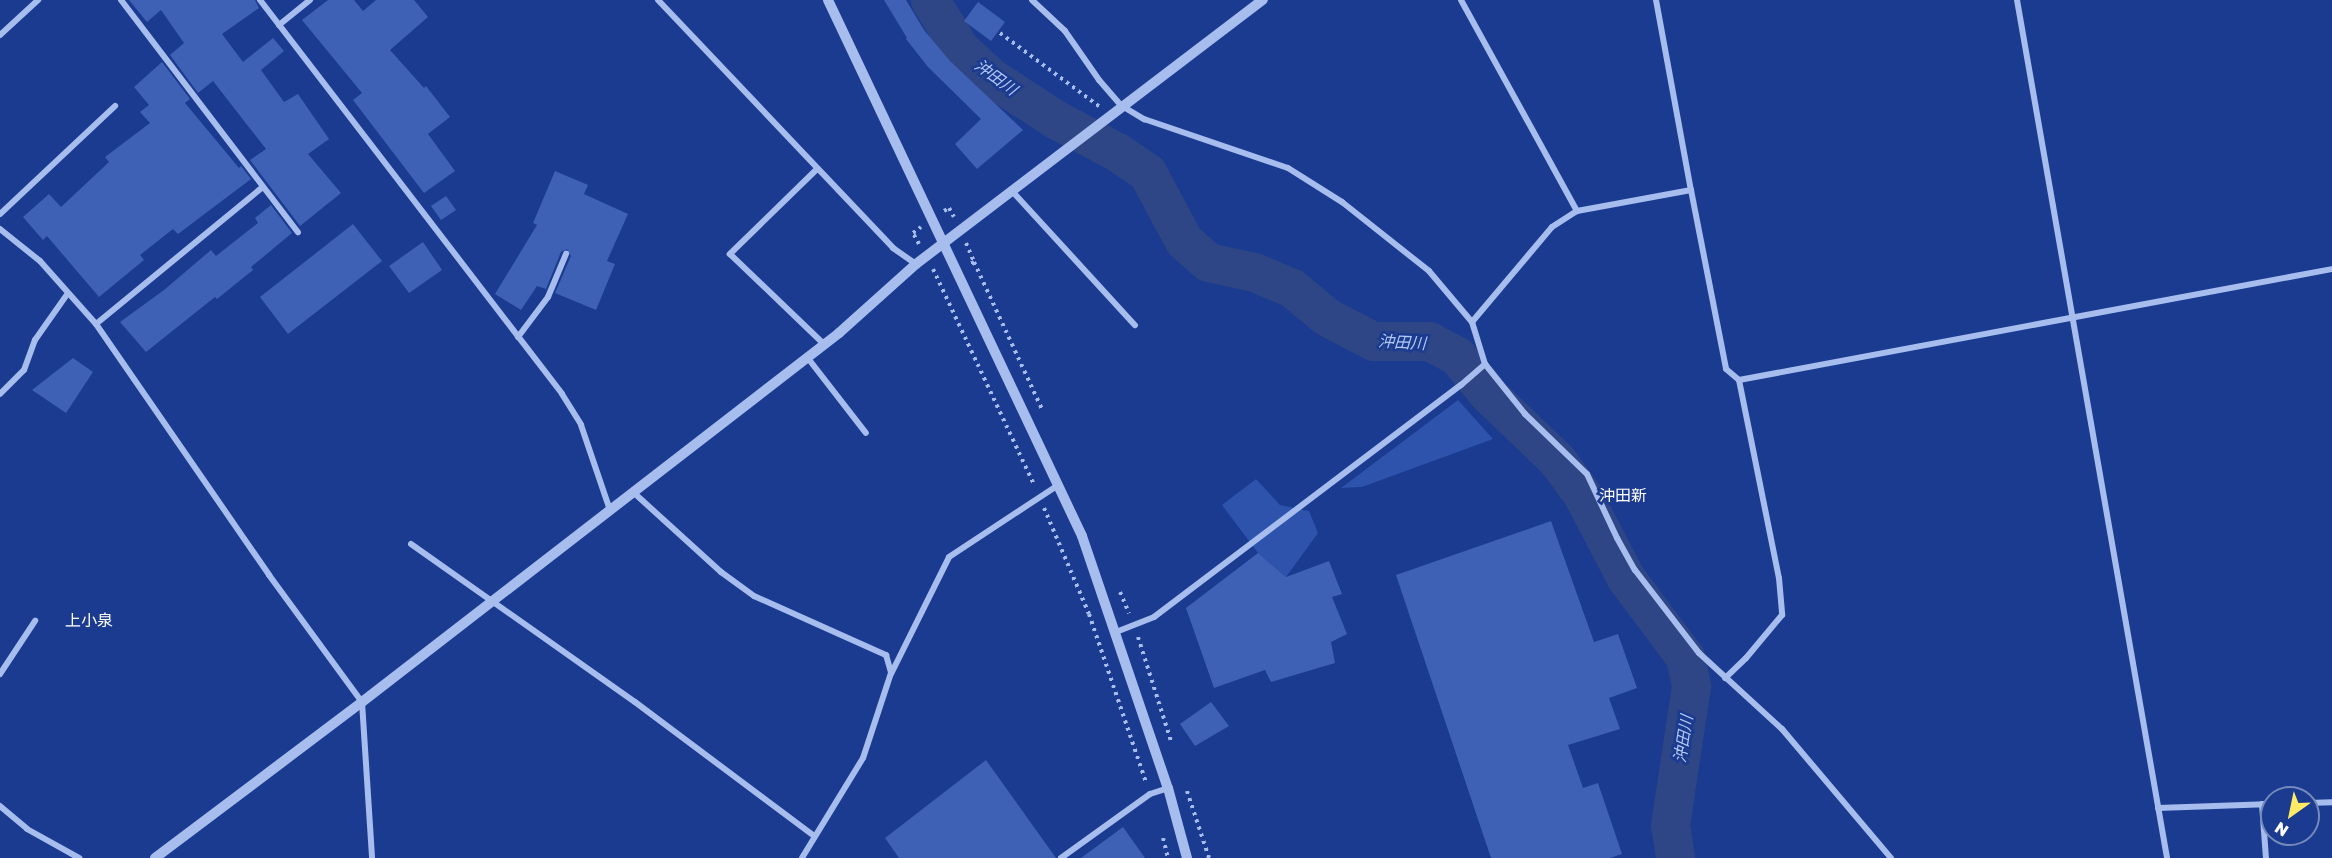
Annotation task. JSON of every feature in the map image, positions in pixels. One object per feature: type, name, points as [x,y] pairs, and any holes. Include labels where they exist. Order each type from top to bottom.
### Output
[{"type":"street","points":[[0,35],[38,0]]},
{"type":"street","points":[[121,0],[298,232]]},
{"type":"street","points":[[260,0],[562,394],[581,425],[610,510]]},
{"type":"street","points":[[279,25],[310,0]]},
{"type":"street","points":[[658,0],[893,248],[916,264]]},
{"type":"street","points":[[828,0],[1082,536],[1168,788],[1187,858]]},
{"type":"street","points":[[1032,0],[1065,31],[1099,80],[1122,105],[1144,118],[1220,142],[1288,168],[1342,202],[1429,271],[1472,322],[1485,364],[1525,414],[1587,474],[1635,570],[1699,653],[1782,729],[1891,858]]},
{"type":"street","points":[[155,858],[362,702],[824,344],[916,264],[1122,105],[1263,0]]},
{"type":"street","points":[[1461,0],[1577,211]]},
{"type":"street","points":[[1656,0],[1726,369],[1738,380],[1779,578],[1782,615],[1746,658],[1725,678]]},
{"type":"street","points":[[2017,0],[2167,858]]},
{"type":"street","points":[[0,214],[115,106]]},
{"type":"street","points":[[817,169],[730,254],[824,344]]},
{"type":"street","points":[[96,324],[263,188]]},
{"type":"street","points":[[1472,322],[1552,227],[1577,211],[1691,189]]},
{"type":"street","points":[[1012,191],[1135,325]]},
{"type":"street","points":[[0,229],[39,261],[96,324],[268,575],[362,702],[372,858]]},
{"type":"street","points":[[518,337],[548,297],[566,254]]},
{"type":"street","points":[[1738,380],[2332,269]]},
{"type":"street","points":[[0,394],[24,370],[35,340],[68,292]]},
{"type":"street","points":[[807,357],[866,433]]},
{"type":"street","points":[[1116,632],[1154,617],[1461,385],[1485,364]]},
{"type":"street","points":[[802,858],[862,758],[891,673],[949,557],[1058,485]]},
{"type":"street","points":[[632,492],[721,572],[754,596],[886,655],[891,673]]},
{"type":"street","points":[[411,544],[493,600],[814,836]]},
{"type":"street","points":[[0,674],[35,621]]},
{"type":"street","points":[[1061,858],[1150,794],[1168,788]]},
{"type":"street","points":[[2158,808],[2260,804]]},
{"type":"street","points":[[0,806],[27,829],[79,858]]},
{"type":"path","points":[[1000,33],[1111,114]]},
{"type":"path","points":[[939,280],[1040,498],[1089,614],[1150,794]]},
{"type":"path","points":[[1160,827],[1168,858]]},
{"type":"shaded area","points":[[1458,400],[1493,439],[1362,487],[1341,488]]},
{"type":"shaded area","points":[[1256,479],[1280,505],[1309,511],[1318,533],[1286,577],[1258,553],[1222,505]]},
{"type":"building","points":[[129,0],[255,0],[259,8],[222,34],[243,62],[273,38],[284,51],[261,70],[284,102],[298,94],[329,139],[308,154],[341,193],[300,226],[250,160],[266,149],[213,81],[198,93],[170,55],[184,43],[161,10],[147,22]]},
{"type":"building","points":[[328,0],[354,0],[363,11],[376,0],[414,0],[428,17],[390,50],[424,88],[426,86],[450,117],[428,134],[455,171],[424,193],[353,100],[362,93],[302,20]]},
{"type":"building","points":[[884,0],[906,0],[924,30],[950,61],[1023,130],[977,169],[955,144],[981,119],[928,67],[906,39]]},
{"type":"building","points":[[978,2],[1005,22],[991,41],[964,21]]},
{"type":"building","points":[[162,62],[190,99],[185,103],[239,168],[241,166],[251,179],[178,234],[173,229],[140,255],[144,260],[99,297],[47,236],[43,240],[23,217],[49,194],[61,207],[109,162],[105,157],[150,123],[140,112],[149,105],[134,87]]},
{"type":"building","points":[[555,171],[588,185],[584,194],[628,214],[607,261],[615,264],[596,310],[555,293],[571,256],[567,249],[561,252],[546,289],[537,286],[521,310],[495,294],[537,225],[533,223]]},
{"type":"building","points":[[446,196],[456,210],[441,220],[431,206]]},
{"type":"building","points":[[271,205],[292,233],[251,267],[253,270],[146,352],[120,322],[164,290],[211,250],[216,256],[258,223],[255,218]]},
{"type":"building","points":[[353,224],[382,261],[288,334],[260,297]]},
{"type":"building","points":[[423,242],[442,270],[409,293],[389,266]]},
{"type":"building","points":[[73,358],[93,372],[66,413],[32,390]]},
{"type":"building","points":[[1551,521],[1594,642],[1618,634],[1637,688],[1609,698],[1620,729],[1568,745],[1583,788],[1598,783],[1622,854],[1610,858],[1491,858],[1396,575]]},
{"type":"building","points":[[1258,553],[1286,577],[1329,561],[1342,594],[1332,597],[1347,634],[1331,642],[1335,663],[1271,682],[1265,670],[1214,688],[1186,608]]},
{"type":"building","points":[[1211,702],[1229,726],[1195,746],[1180,724]]},
{"type":"building","points":[[986,760],[1056,858],[899,858],[885,838]]},
{"type":"building","points":[[1123,827],[1145,858],[1081,858]]},
{"type":"waterway","name":"沖田川","points":[[930,0],[960,49],[992,78],[1055,119],[1117,152],[1147,172],[1184,241],[1208,262],[1254,272],[1292,288],[1327,317],[1373,341],[1429,341],[1457,356],[1488,394],[1557,460],[1582,494],[1626,578],[1685,657],[1691,686],[1670,825],[1675,858]]},
{"type":"district","name":"沖田新","points":[[1623,495]]},
{"type":"district","name":"上小泉","points":[[89,620]]}]
